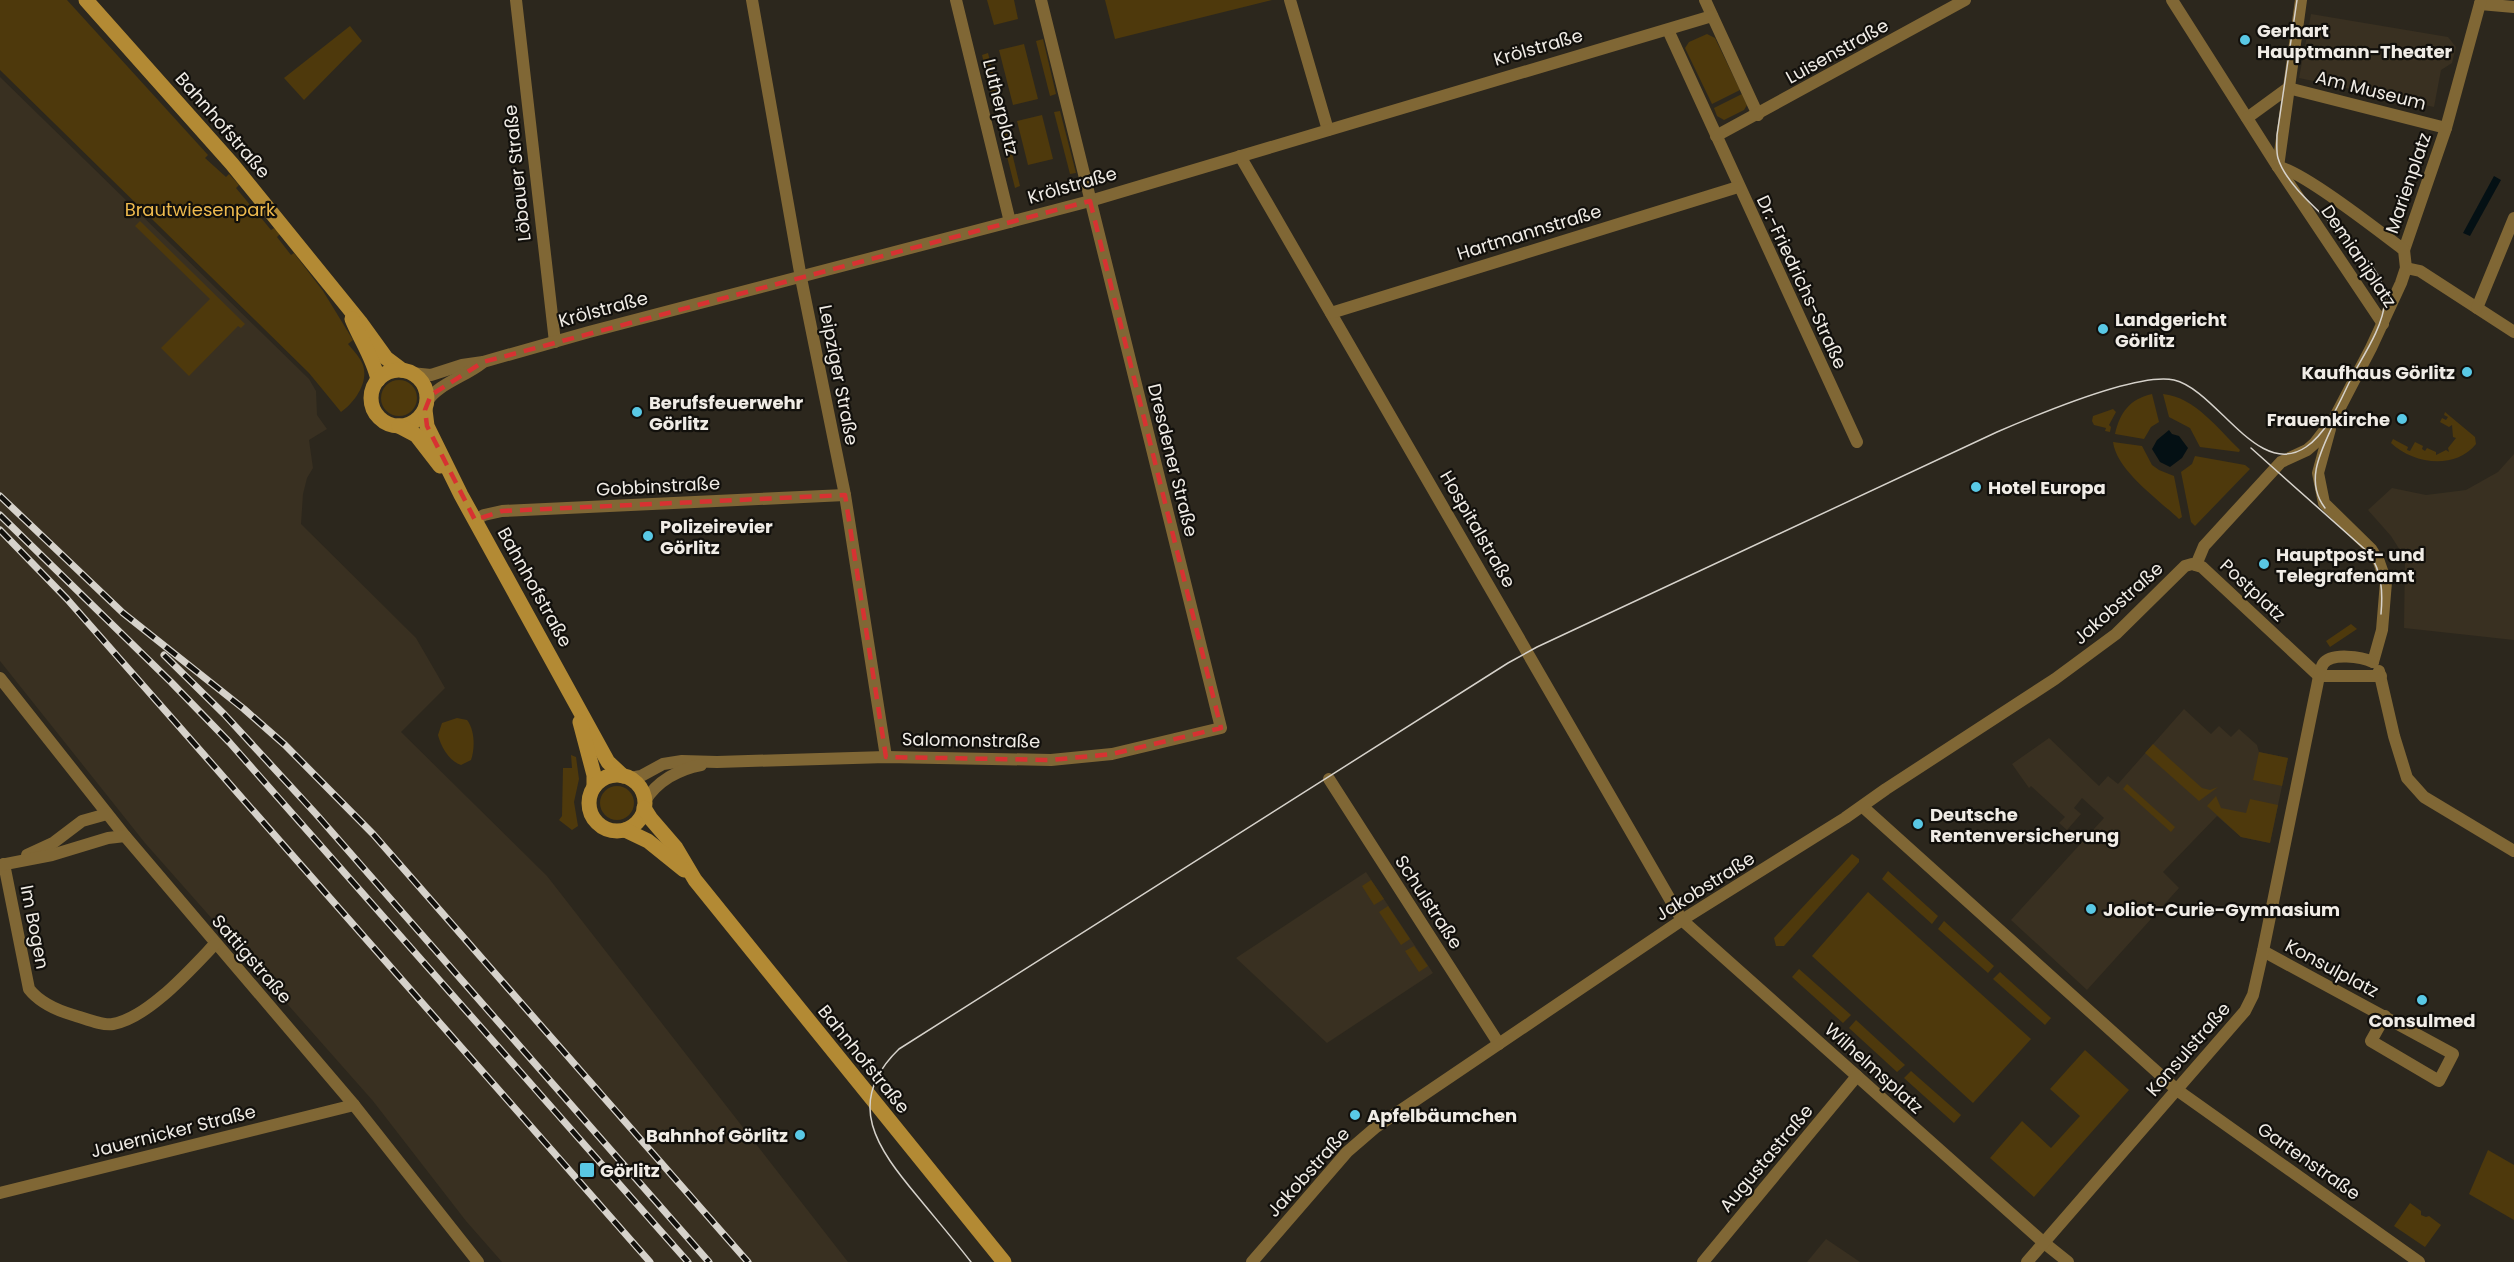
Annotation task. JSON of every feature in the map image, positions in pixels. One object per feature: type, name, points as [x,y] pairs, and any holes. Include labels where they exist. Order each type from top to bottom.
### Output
[{"type":"main road","name":"Bahnhofstraße","points":[[86,0],[232,164],[386,358],[407,372]]},
{"type":"main road","name":"Bahnhofstraße","points":[[348,308],[378,380]]},
{"type":"main road","name":"Krölstraße","points":[[378,380],[392,371],[407,372]]},
{"type":"main road","points":[[407,372],[419,378],[424,386],[426,406]]},
{"type":"main road","points":[[378,380],[371,394],[373,410],[387,424],[399,426]]},
{"type":"main road","name":"Bahnhofstraße","points":[[426,406],[427,426],[461,495],[608,762],[640,788],[651,819],[671,841],[695,880],[1004,1262]]},
{"type":"main road","name":"Krölstraße","points":[[399,426],[414,422],[426,406]]},
{"type":"main road","name":"Bahnhofstraße","points":[[399,426],[420,439],[461,495]]},
{"type":"main road","name":"Bahnhofstraße","points":[[574,699],[594,775],[594,787],[589,804],[594,819],[608,830],[625,830],[657,847],[695,880]]},
{"type":"main road","points":[[594,787],[606,777],[627,777]]},
{"type":"main road","points":[[625,830],[638,822],[645,804]]},
{"type":"street","name":"Löbauer Straße","points":[[516,0],[555,342]]},
{"type":"street","name":"Leipziger Straße","points":[[752,0],[801,278],[845,495],[886,757]]},
{"type":"street","name":"Lutherplatz","points":[[956,0],[1010,222]]},
{"type":"street","points":[[1041,0],[1090,201]]},
{"type":"street","points":[[1290,0],[1328,130]]},
{"type":"street","points":[[1705,0],[1758,115]]},
{"type":"street","name":"Luisenstraße","points":[[1716,136],[1965,0]]},
{"type":"street","name":"Demianiplatz","points":[[2172,0],[2278,167],[2383,324]]},
{"type":"street","points":[[2278,167],[2301,0]]},
{"type":"street","points":[[2480,2],[2514,8]]},
{"type":"street","name":"Marienplatz","points":[[2404,250],[2446,128],[2480,2]]},
{"type":"street","name":"Krölstraße","points":[[407,372],[431,375],[462,365],[483,362],[1090,201],[1712,16]]},
{"type":"street","name":"Dr.-Friedrichs-Straße","points":[[1668,30],[1738,187],[1857,442]]},
{"type":"street","points":[[2247,117],[2288,88]]},
{"type":"street","name":"Am Museum","points":[[2288,88],[2446,128]]},
{"type":"street","name":"Hospitalstraße","points":[[1240,156],[1682,920]]},
{"type":"street","name":"Demianiplatz","points":[[2278,167],[2302,178],[2404,250],[2406,268],[2383,324]]},
{"type":"street","name":"Hartmannstraße","points":[[1331,313],[1738,187]]},
{"type":"street","name":"Dresdener Straße","points":[[1090,201],[1221,728]]},
{"type":"street","points":[[2477,308],[2514,218]]},
{"type":"street","points":[[2406,268],[2420,271],[2514,332]]},
{"type":"street","points":[[2373,662],[2382,633],[2386,582],[2379,562],[2371,549],[2324,503],[2318,480],[2319,465],[2334,417],[2383,324]]},
{"type":"street","name":"Krölstraße","points":[[426,406],[435,390],[467,375],[483,362]]},
{"type":"street","name":"Postplatz","points":[[2319,676],[2202,567],[2196,565],[2204,546],[2281,462],[2300,454],[2315,443],[2334,417]]},
{"type":"street","name":"Gobbinstraße","points":[[475,520],[484,515],[502,511],[845,495]]},
{"type":"street","name":"Jakobstraße","points":[[1252,1262],[1347,1152],[1376,1126],[1682,920],[1863,807],[1886,789],[2055,680],[2116,634],[2185,566],[2196,565]]},
{"type":"street","points":[[2381,676],[2319,676],[2325,662],[2332,658],[2363,658],[2373,662],[2381,676],[2394,735],[2408,778],[2424,797],[2514,851]]},
{"type":"street","name":"Konsulstraße","points":[[2027,1262],[2245,1011],[2253,995],[2319,676]]},
{"type":"street","name":"Sattigstraße","points":[[0,678],[125,836],[354,1105],[478,1262]]},
{"type":"street","name":"Salomonstraße","points":[[627,777],[675,761],[886,757],[1051,760],[1112,754],[1221,728]]},
{"type":"street","name":"Salomonstraße","points":[[645,804],[654,788],[674,775],[690,768],[717,762]]},
{"type":"street","name":"Schulstraße","points":[[1329,779],[1499,1044]]},
{"type":"street","points":[[1863,807],[2177,1090]]},
{"type":"street","points":[[2,865],[53,843],[82,821],[107,814]]},
{"type":"street","points":[[2,865],[52,855],[108,838],[125,836]]},
{"type":"street","name":"Im Bogen","points":[[2,865],[23,967],[30,989],[42,1001],[66,1012],[111,1025],[132,1018],[177,984],[215,944]]},
{"type":"street","name":"Wilhelmsplatz","points":[[1682,920],[2068,1262]]},
{"type":"street","name":"Konsulplatz","points":[[2263,951],[2385,1016],[2453,1054],[2439,1081],[2371,1041],[2385,1016]]},
{"type":"street","name":"Augustastraße","points":[[1703,1262],[1857,1076]]},
{"type":"street","name":"Gartenstraße","points":[[2177,1090],[2420,1262]]},
{"type":"street","name":"Jauernicker Straße","points":[[0,1193],[354,1105]]},
{"type":"highlighted area","points":[[1090,201],[1221,728],[1112,754],[1051,760],[886,757],[845,495],[502,511],[475,520],[427,426],[425,410],[431,395],[483,362]]},
{"type":"shaded area","points":[[2311,14],[2448,37],[2456,47],[2452,63],[2441,70],[2434,107],[2299,78]]},
{"type":"shaded area","points":[[0,77],[309,379],[316,391],[317,415],[327,429],[309,440],[313,468],[307,478],[303,494],[301,524],[416,638],[445,688],[401,732],[547,876],[848,1262],[502,1262],[466,1221],[373,1101],[145,843],[0,661]]},
{"type":"shaded area","points":[[2494,176],[2501,180],[2470,236],[2463,233]]},
{"type":"shaded area","points":[[2169,430],[2172,434],[2179,436],[2188,448],[2182,458],[2170,467],[2160,462],[2152,449],[2157,440]]},
{"type":"shaded area","points":[[2514,454],[2514,640],[2404,628],[2405,558],[2391,536],[2368,510],[2392,488],[2426,495],[2466,490],[2498,472]]},
{"type":"shaded area","points":[[2184,709],[2211,734],[2219,726],[2231,737],[2239,729],[2257,745],[2259,752],[2288,758],[2270,843],[2241,837],[2217,816],[2163,872],[2179,888],[2087,990],[2011,920],[2104,818],[2082,798],[2074,808],[2081,814],[2067,830],[2059,823],[2065,817],[2031,786],[2029,788],[2012,764],[2049,738],[2099,786],[2108,776],[2118,784]]},
{"type":"shaded area","points":[[1366,872],[1433,973],[1327,1043],[1236,958]]},
{"type":"shaded area","points":[[1826,1239],[1860,1262],[1807,1262]]},
{"type":"green space","name":"Brautwiesenpark","points":[[0,0],[67,0],[208,155],[205,158],[226,177],[229,174],[239,185],[236,188],[251,206],[254,204],[260,211],[258,214],[271,230],[274,228],[280,234],[277,237],[291,255],[294,253],[323,291],[353,340],[348,344],[362,362],[364,379],[359,392],[346,408],[341,412],[309,373],[0,70]]},
{"type":"green space","points":[[987,0],[1014,0],[1018,19],[994,25]]},
{"type":"green space","points":[[1105,0],[1272,0],[1115,39]]},
{"type":"green space","points":[[350,26],[362,41],[304,100],[284,78]]},
{"type":"green space","points":[[1707,34],[1715,38],[1740,90],[1712,104],[1685,48],[1689,42]]},
{"type":"green space","points":[[1043,39],[1056,94],[1050,96],[1036,41]]},
{"type":"green space","points":[[1024,44],[1038,99],[1013,105],[999,50]]},
{"type":"green space","points":[[988,53],[1002,108],[995,110],[982,55]]},
{"type":"green space","points":[[1742,94],[1747,105],[1744,110],[1724,120],[1717,116],[1714,108]]},
{"type":"green space","points":[[1060,111],[1076,173],[1070,174],[1054,112]]},
{"type":"green space","points":[[1042,115],[1053,159],[1028,165],[1017,121]]},
{"type":"green space","points":[[1005,124],[1020,186],[1015,188],[999,125]]},
{"type":"green space","points":[[140,221],[245,324],[241,328],[238,326],[189,376],[161,348],[210,299],[135,226]]},
{"type":"green space","points":[[399,380],[412,385],[417,398],[412,411],[399,416],[386,411],[381,398],[386,385]]},
{"type":"green space","points":[[2152,394],[2159,422],[2151,427],[2144,439],[2115,434],[2127,408],[2138,399]]},
{"type":"green space","points":[[2163,394],[2175,396],[2196,408],[2215,424],[2240,450],[2239,452],[2200,447],[2190,428],[2169,417]]},
{"type":"green space","points":[[2113,409],[2116,412],[2109,425],[2110,432],[2105,431],[2106,428],[2094,425],[2093,416]]},
{"type":"green space","points":[[2445,412],[2475,437],[2476,444],[2457,458],[2446,461],[2422,459],[2411,456],[2391,443],[2393,439],[2408,447],[2407,450],[2410,451],[2415,442],[2423,446],[2422,449],[2425,451],[2427,448],[2436,452],[2436,455],[2446,450],[2449,452],[2448,448],[2456,438],[2453,437],[2452,425],[2449,427],[2440,422],[2442,418],[2446,420],[2448,417],[2444,415]]},
{"type":"green space","points":[[2113,442],[2142,446],[2152,465],[2174,476],[2182,517],[2179,519],[2130,474],[2116,453]]},
{"type":"green space","points":[[2195,456],[2245,465],[2250,469],[2195,526],[2191,522],[2181,472],[2192,464]]},
{"type":"green space","points":[[2351,624],[2357,629],[2330,647],[2326,641]]},
{"type":"green space","points":[[457,718],[467,720],[470,724],[473,740],[471,760],[461,765],[446,753],[438,735],[442,723]]},
{"type":"green space","points":[[2153,744],[2202,788],[2210,790],[2218,787],[2199,801],[2145,753]]},
{"type":"green space","points":[[2259,752],[2288,758],[2282,786],[2253,780]]},
{"type":"green space","points":[[571,755],[576,757],[579,779],[574,802],[578,826],[572,830],[559,820],[562,816],[563,768],[572,768]]},
{"type":"green space","points":[[2127,784],[2175,827],[2171,832],[2123,789]]},
{"type":"green space","points":[[617,786],[629,791],[634,803],[629,815],[617,820],[605,815],[600,803],[605,791]]},
{"type":"green space","points":[[2216,796],[2221,808],[2246,813],[2250,799],[2278,805],[2270,843],[2241,837],[2207,806]]},
{"type":"green space","points":[[1852,854],[1859,859],[1859,862],[1784,946],[1776,946],[1774,938]]},
{"type":"green space","points":[[1888,871],[1938,916],[1932,924],[1882,879]]},
{"type":"green space","points":[[1371,880],[1384,899],[1374,905],[1362,886]]},
{"type":"green space","points":[[1868,892],[2031,1039],[1973,1103],[1812,956]]},
{"type":"green space","points":[[1388,906],[1410,939],[1401,945],[1379,912]]},
{"type":"green space","points":[[1944,921],[1994,966],[1988,973],[1938,929]]},
{"type":"green space","points":[[1414,946],[1428,966],[1419,972],[1405,951]]},
{"type":"green space","points":[[1799,969],[1851,1015],[1843,1023],[1792,977]]},
{"type":"green space","points":[[2000,972],[2051,1018],[2045,1025],[1993,979]]},
{"type":"green space","points":[[1856,1020],[1905,1065],[1897,1072],[1849,1028]]},
{"type":"green space","points":[[2085,1050],[2129,1090],[2034,1197],[1990,1158],[2022,1121],[2051,1148],[2080,1116],[2050,1089]]},
{"type":"green space","points":[[1911,1071],[1961,1115],[1954,1123],[1904,1078]]},
{"type":"green space","points":[[2488,1150],[2514,1165],[2514,1220],[2469,1194]]},
{"type":"green space","points":[[2410,1203],[2421,1211],[2421,1215],[2429,1216],[2441,1225],[2425,1247],[2394,1226]]},
{"type":"tram line","points":[[971,1262],[903,1179],[890,1161],[872,1125],[870,1107],[873,1088],[882,1069],[899,1049],[1508,663],[1537,647],[1997,432],[2060,406],[2136,382],[2158,379],[2174,380],[2190,387],[2254,443],[2271,452],[2288,454],[2306,447],[2314,440],[2335,412],[2374,337],[2385,301],[2382,283],[2371,265],[2301,193],[2286,175],[2278,158],[2277,135],[2297,0]]},
{"type":"tram line","points":[[2325,508],[2319,498],[2315,478],[2319,457],[2332,427]]},
{"type":"tram line","points":[[2251,448],[2369,553],[2377,567],[2381,582],[2381,614]]},
{"type":"railway","points":[[0,496],[123,613],[244,709],[285,745],[373,834],[748,1262]]},
{"type":"railway","points":[[0,515],[230,743],[688,1262]]},
{"type":"railway","points":[[0,530],[67,599],[650,1262]]},
{"type":"railway","points":[[164,655],[224,714],[316,814],[709,1262]]},
{"type":"place","name":"Gerhart Hauptmann-Theater","points":[[2245,40]]},
{"type":"place","name":"Landgericht Görlitz","points":[[2103,329]]},
{"type":"place","name":"Kaufhaus Görlitz","points":[[2467,372]]},
{"type":"place","name":"Berufsfeuerwehr Görlitz","points":[[637,412]]},
{"type":"place","name":"Frauenkirche","points":[[2402,419]]},
{"type":"place","name":"Hotel Europa","points":[[1976,487]]},
{"type":"place","name":"Polizeirevier Görlitz","points":[[648,536]]},
{"type":"place","name":"Hauptpost- und Telegrafenamt","points":[[2264,564]]},
{"type":"place","name":"Deutsche Rentenversicherung","points":[[1918,824]]},
{"type":"place","name":"Joliot-Curie-Gymnasium","points":[[2091,909]]},
{"type":"place","name":"Consulmed","points":[[2422,1000]]},
{"type":"place","name":"Apfelbäumchen","points":[[1355,1115]]},
{"type":"place","name":"Bahnhof Görlitz","points":[[800,1135]]},
{"type":"place","name":"Görlitz","points":[[587,1170]]}]
